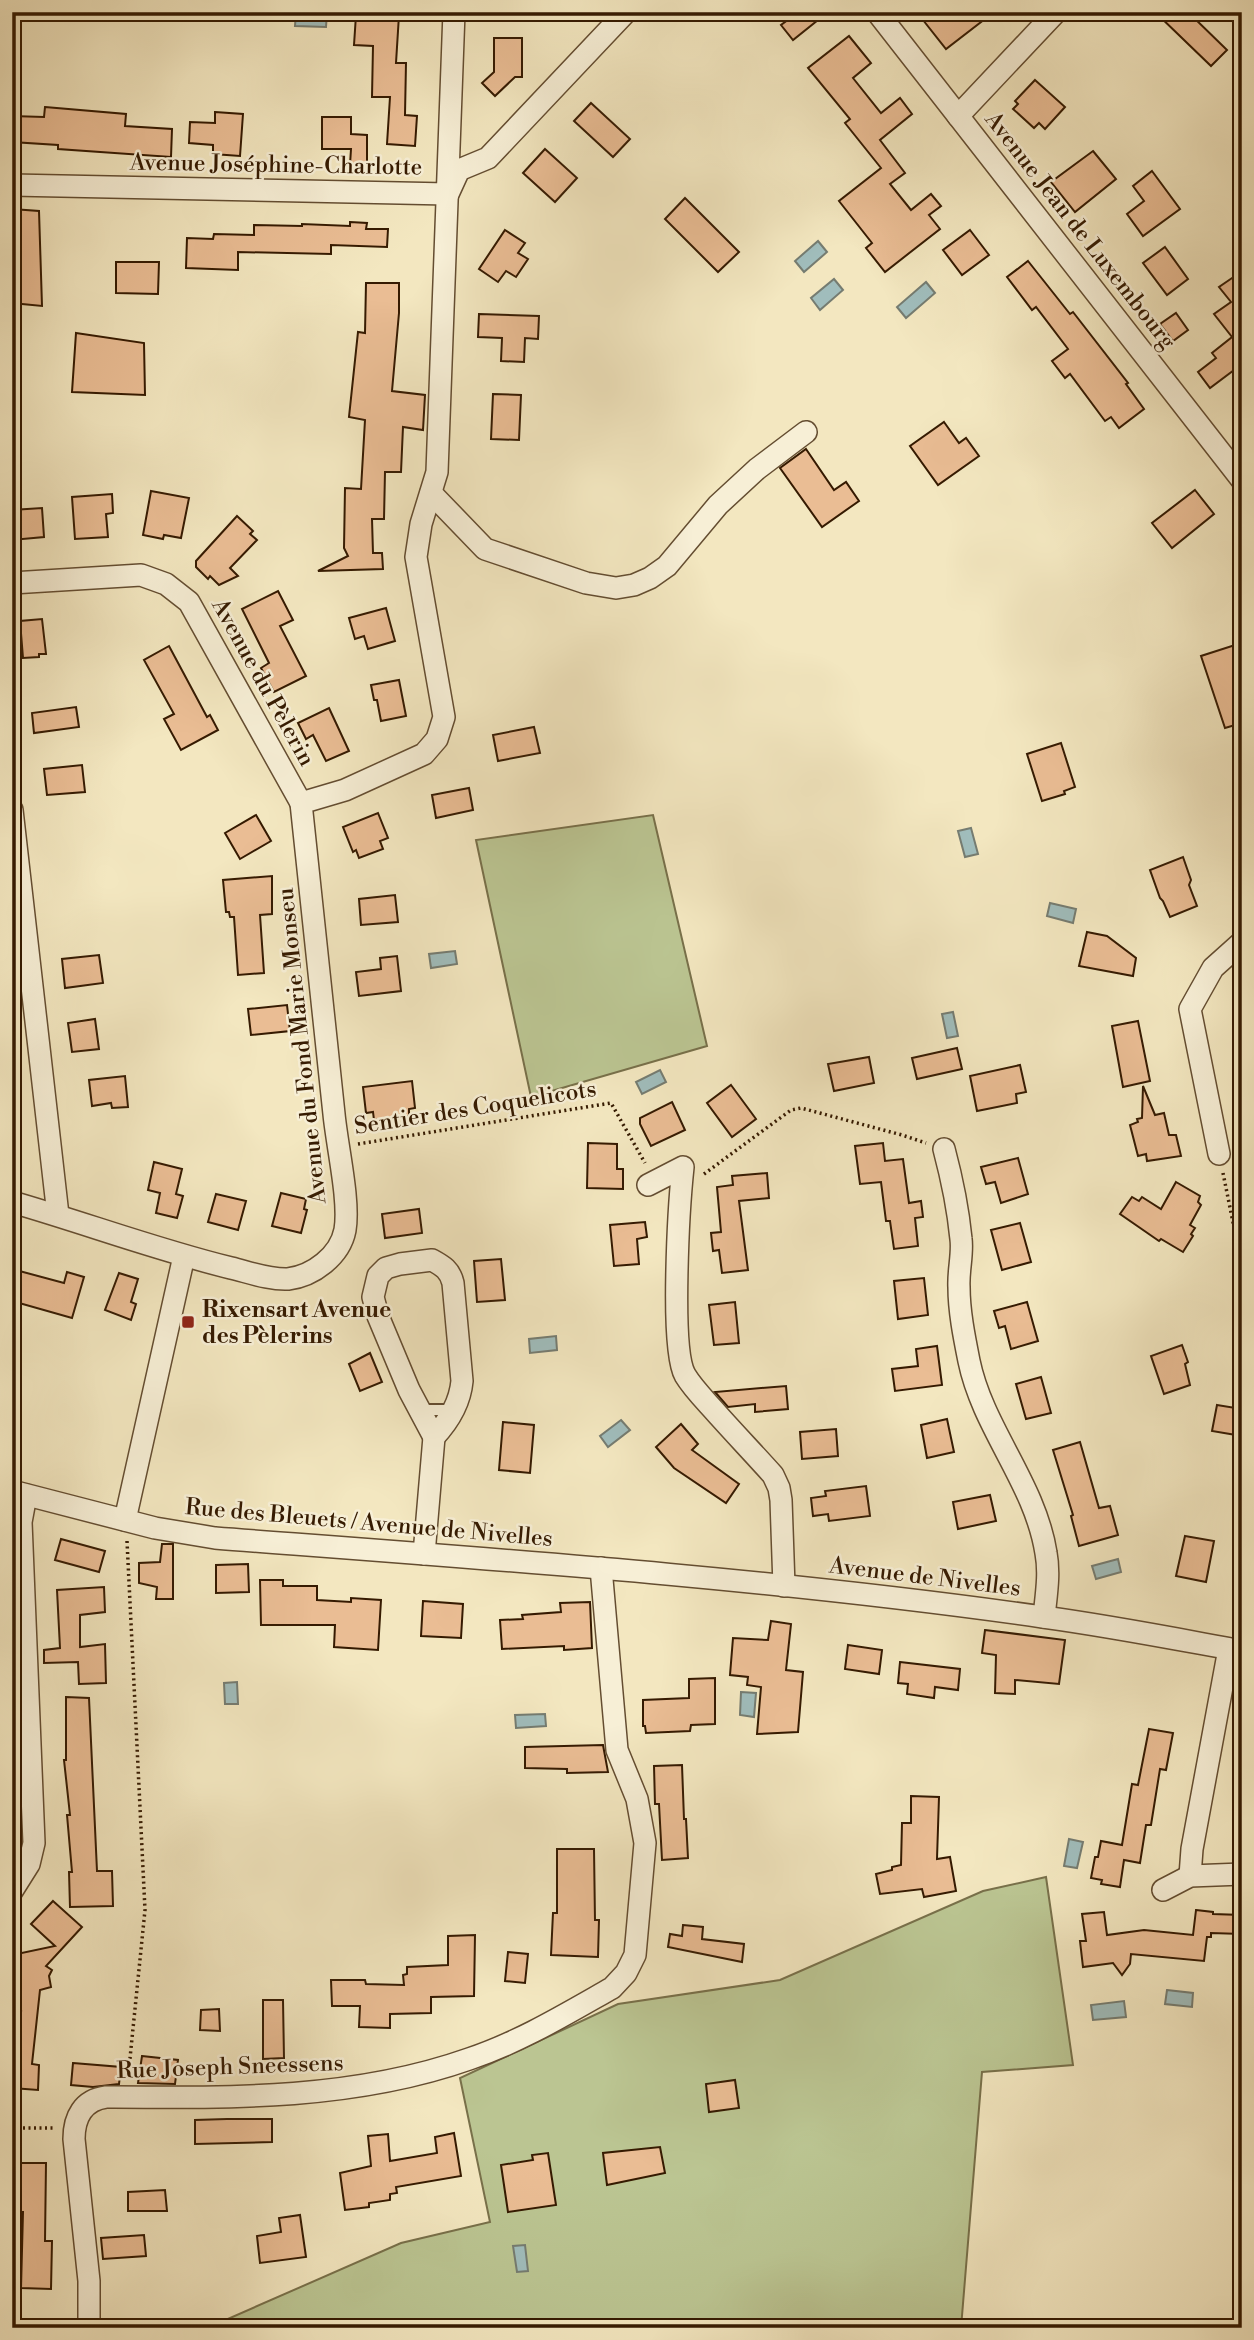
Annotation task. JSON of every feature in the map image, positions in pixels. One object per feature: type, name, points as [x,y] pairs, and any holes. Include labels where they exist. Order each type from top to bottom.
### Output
[{"type":"street","points":[[301,803],[345,790],[424,754],[437,739],[444,717],[416,557],[421,524],[438,472],[454,12]]},
{"type":"street","name":"Avenue Joséphine-Charlotte","points":[[12,185],[448,194],[459,170],[488,158],[626,12]]},
{"type":"street","name":"Avenue Jean de Luxembourg","points":[[877,12],[1242,480]]},
{"type":"street","points":[[958,116],[1056,12]]},
{"type":"street","points":[[431,493],[485,549],[586,583],[616,588],[634,585],[667,566],[718,505],[757,469],[806,432]]},
{"type":"street","name":"Avenue du Pèlerin","points":[[12,583],[141,575],[166,584],[188,602],[301,803]]},
{"type":"street","name":"Avenue du Fond Marie Monseu","points":[[184,1256],[286,1279],[304,1275],[322,1265],[333,1254],[344,1233],[346,1213],[301,803]]},
{"type":"street","points":[[12,810],[58,1215]]},
{"type":"street","points":[[1219,1154],[1190,1009],[1213,968],[1242,942]]},
{"type":"street","points":[[944,1149],[955,1192],[961,1242],[958,1284],[969,1362],[977,1395],[1029,1496],[1040,1530],[1046,1553],[1048,1580],[1044,1617]]},
{"type":"street","points":[[648,1185],[683,1167],[680,1194],[678,1325],[681,1366],[702,1397],[773,1475],[781,1500],[784,1586]]},
{"type":"street","points":[[12,1202],[184,1256],[125,1520]]},
{"type":"street","points":[[424,1554],[434,1437],[378,1316],[373,1297],[378,1276],[386,1268],[432,1260],[444,1266],[451,1274],[462,1381],[461,1397],[442,1429],[434,1437]]},
{"type":"street","points":[[12,1891],[18,1872],[31,1856],[34,1843],[19,1493]]},
{"type":"street","name":"Rue des Bleuets / Avenue de Nivelles","points":[[19,1493],[125,1520],[215,1538],[601,1568]]},
{"type":"street","name":"Avenue de Nivelles","points":[[601,1568],[784,1586],[1044,1617],[1236,1650]]},
{"type":"street","name":"Rue Joseph Sneessens","points":[[74,2128],[78,2115],[87,2104],[97,2099],[264,2095],[387,2082],[439,2069],[485,2053],[554,2021],[619,1983],[632,1965],[635,1955],[645,1843],[637,1799],[617,1750],[601,1568]]},
{"type":"street","points":[[1190,1876],[1192,1849],[1236,1650]]},
{"type":"street","points":[[1163,1890],[1190,1876],[1242,1874]]},
{"type":"street","points":[[74,2128],[89,2281],[89,2328]]},
{"type":"lane","points":[[420,1410],[454,1410]]},
{"type":"path","name":"Sentier des Coquelicots","points":[[338,1147],[611,1103],[646,1164],[648,1185]]},
{"type":"path","points":[[680,1194],[791,1110],[801,1108],[889,1131],[944,1149]]},
{"type":"path","points":[[1219,1154],[1242,1267]]},
{"type":"path","points":[[125,1520],[145,1910],[126,2097]]},
{"type":"path","points":[[12,2128],[74,2128]]},
{"type":"green space","points":[[653,815],[707,1046],[531,1097],[476,840]]},
{"type":"green space","points":[[1046,1877],[1073,2065],[982,2072],[961,2328],[221,2328],[214,2325],[401,2243],[490,2222],[460,2078],[618,2004],[780,1980],[983,1891]]},
{"type":"water","points":[[296,12],[327,13],[326,27],[295,26]]},
{"type":"water","points":[[818,241],[827,252],[804,272],[795,261]]},
{"type":"water","points":[[834,279],[843,290],[820,310],[811,298]]},
{"type":"water","points":[[926,282],[935,293],[906,318],[897,307]]},
{"type":"water","points":[[971,828],[978,854],[965,857],[958,831]]},
{"type":"water","points":[[1050,903],[1076,909],[1073,923],[1047,916]]},
{"type":"water","points":[[455,951],[457,964],[431,968],[429,954]]},
{"type":"water","points":[[953,1012],[958,1036],[947,1038],[942,1014]]},
{"type":"water","points":[[660,1070],[666,1082],[642,1094],[636,1082]]},
{"type":"water","points":[[556,1336],[557,1350],[530,1353],[529,1339]]},
{"type":"water","points":[[621,1420],[630,1430],[608,1447],[600,1436]]},
{"type":"water","points":[[1118,1559],[1121,1572],[1096,1579],[1092,1566]]},
{"type":"water","points":[[237,1682],[238,1704],[225,1704],[224,1683]]},
{"type":"water","points":[[741,1692],[756,1693],[754,1717],[740,1715]]},
{"type":"water","points":[[545,1714],[546,1726],[516,1728],[515,1715]]},
{"type":"water","points":[[1069,1839],[1083,1842],[1077,1868],[1064,1866]]},
{"type":"water","points":[[1167,1990],[1193,1993],[1192,2007],[1165,2004]]},
{"type":"water","points":[[1124,2001],[1126,2017],[1093,2020],[1091,2005]]},
{"type":"water","points":[[525,2245],[528,2271],[517,2272],[513,2246]]},
{"type":"building","points":[[784,12],[828,12],[793,40],[781,25],[789,19]]},
{"type":"building","points":[[933,12],[994,12],[946,49],[923,20]]},
{"type":"building","points":[[1155,12],[1188,12],[1227,50],[1211,66]]},
{"type":"building","points":[[370,13],[399,15],[396,63],[406,63],[405,115],[417,116],[415,146],[387,144],[390,97],[372,97],[373,46],[354,45],[356,15],[370,16]]},
{"type":"building","points":[[849,36],[871,63],[853,78],[881,113],[900,98],[912,114],[880,140],[905,173],[890,184],[911,210],[931,194],[941,206],[929,215],[940,229],[885,272],[866,248],[872,243],[839,201],[881,168],[845,123],[850,119],[808,68]]},
{"type":"building","points":[[494,38],[522,38],[522,77],[515,77],[495,96],[482,83],[494,72]]},
{"type":"building","points":[[1035,80],[1065,107],[1045,129],[1039,123],[1034,128],[1013,109],[1018,104],[1015,101]]},
{"type":"building","points":[[591,103],[630,139],[613,157],[574,121]]},
{"type":"building","points":[[45,107],[126,114],[125,126],[172,129],[171,157],[58,149],[58,145],[12,142],[12,116],[44,117]]},
{"type":"building","points":[[215,112],[243,114],[240,156],[213,154],[213,145],[189,143],[190,122],[215,123]]},
{"type":"building","points":[[322,117],[351,117],[351,134],[367,135],[367,165],[350,165],[351,149],[322,149]]},
{"type":"building","points":[[545,149],[577,178],[555,202],[523,173]]},
{"type":"building","points":[[1093,151],[1116,179],[1075,212],[1051,182]]},
{"type":"building","points":[[1152,171],[1180,209],[1143,236],[1127,214],[1144,201],[1133,186]]},
{"type":"building","points":[[685,198],[739,252],[718,272],[665,219]]},
{"type":"building","points":[[12,209],[39,211],[42,306],[12,303]]},
{"type":"building","points":[[350,222],[367,223],[366,229],[388,229],[387,247],[331,245],[331,254],[238,252],[238,270],[186,268],[187,238],[213,239],[214,234],[254,235],[254,225],[350,226]]},
{"type":"building","points":[[505,230],[525,243],[518,253],[528,259],[516,277],[506,271],[498,282],[479,269]]},
{"type":"building","points":[[970,230],[989,255],[962,275],[943,250]]},
{"type":"building","points":[[1165,247],[1188,279],[1167,295],[1143,263]]},
{"type":"building","points":[[1028,261],[1070,314],[1073,312],[1128,383],[1126,384],[1144,409],[1119,428],[1111,417],[1105,421],[1070,374],[1065,378],[1052,361],[1068,349],[1036,307],[1032,310],[1007,277]]},
{"type":"building","points":[[116,262],[159,262],[158,294],[116,293]]},
{"type":"building","points":[[1235,276],[1242,285],[1242,364],[1210,388],[1198,372],[1216,358],[1212,353],[1232,337],[1214,314],[1231,302],[1219,287]]},
{"type":"building","points":[[366,283],[399,283],[392,391],[425,395],[423,430],[403,427],[401,472],[385,472],[384,519],[372,519],[373,553],[382,553],[383,569],[318,571],[348,556],[344,548],[345,488],[361,489],[365,420],[349,417],[358,332],[365,333]]},
{"type":"building","points":[[1176,313],[1188,330],[1173,341],[1160,324]]},
{"type":"building","points":[[479,314],[539,316],[538,339],[525,338],[524,362],[501,361],[502,338],[478,337]]},
{"type":"building","points":[[76,333],[144,343],[145,395],[72,392]]},
{"type":"building","points":[[493,394],[521,395],[519,440],[491,439]]},
{"type":"building","points":[[944,422],[959,443],[966,438],[979,456],[938,485],[910,446]]},
{"type":"building","points":[[806,449],[834,490],[846,482],[859,501],[822,527],[780,468]]},
{"type":"building","points":[[1195,490],[1214,514],[1172,548],[1152,523]]},
{"type":"building","points":[[151,491],[189,498],[181,538],[164,535],[163,539],[143,535]]},
{"type":"building","points":[[112,494],[113,513],[106,514],[108,537],[75,539],[72,497]]},
{"type":"building","points":[[42,508],[44,537],[12,540],[12,510]]},
{"type":"building","points":[[237,516],[253,531],[250,534],[257,540],[230,568],[238,576],[219,585],[196,567],[196,561]]},
{"type":"building","points":[[278,591],[293,620],[280,626],[306,676],[274,692],[261,668],[269,663],[242,609]]},
{"type":"building","points":[[386,608],[395,641],[368,649],[364,636],[355,639],[349,618]]},
{"type":"building","points":[[42,619],[46,654],[23,658],[20,621]]},
{"type":"building","points":[[1235,645],[1242,667],[1242,723],[1225,728],[1201,656]]},
{"type":"building","points":[[169,646],[207,717],[210,715],[218,730],[181,750],[164,719],[174,714],[144,660]]},
{"type":"building","points":[[399,680],[406,716],[381,721],[371,685]]},
{"type":"building","points":[[76,707],[79,727],[34,733],[32,713]]},
{"type":"building","points":[[329,708],[349,751],[326,761],[313,735],[306,739],[298,723]]},
{"type":"building","points":[[534,727],[540,753],[498,761],[493,735]]},
{"type":"building","points":[[1061,743],[1075,787],[1064,791],[1065,794],[1042,801],[1027,754]]},
{"type":"building","points":[[82,765],[85,792],[47,795],[44,769]]},
{"type":"building","points":[[469,788],[473,810],[436,818],[432,795]]},
{"type":"building","points":[[378,813],[388,838],[380,841],[383,849],[359,858],[356,850],[353,852],[343,827]]},
{"type":"building","points":[[256,815],[271,841],[240,859],[225,833]]},
{"type":"building","points":[[1183,857],[1197,906],[1170,917],[1150,870]]},
{"type":"building","points":[[272,876],[272,914],[260,915],[264,973],[238,975],[234,917],[230,917],[229,912],[226,912],[223,880]]},
{"type":"building","points":[[395,895],[398,922],[361,925],[359,899]]},
{"type":"building","points":[[1087,932],[1107,936],[1136,958],[1133,976],[1079,966]]},
{"type":"building","points":[[99,955],[103,983],[65,988],[62,959]]},
{"type":"building","points":[[397,956],[401,991],[359,996],[356,972],[381,969],[380,958]]},
{"type":"building","points":[[287,1005],[290,1031],[251,1035],[248,1009]]},
{"type":"building","points":[[95,1019],[99,1049],[72,1052],[68,1023]]},
{"type":"building","points":[[1138,1021],[1150,1081],[1123,1087],[1112,1026]]},
{"type":"building","points":[[957,1048],[962,1069],[917,1079],[912,1058]]},
{"type":"building","points":[[869,1057],[874,1083],[834,1091],[828,1064]]},
{"type":"building","points":[[1020,1065],[1026,1092],[1016,1094],[1017,1103],[977,1111],[970,1076]]},
{"type":"building","points":[[125,1076],[128,1107],[112,1108],[111,1103],[92,1106],[89,1080]]},
{"type":"building","points":[[412,1081],[415,1108],[409,1109],[409,1116],[374,1120],[373,1112],[366,1113],[363,1087]]},
{"type":"building","points":[[731,1085],[756,1119],[732,1137],[707,1103]]},
{"type":"building","points":[[1143,1086],[1155,1115],[1164,1113],[1169,1135],[1176,1135],[1181,1156],[1147,1161],[1146,1154],[1138,1156],[1130,1125],[1142,1118]]},
{"type":"building","points":[[672,1102],[685,1130],[651,1146],[640,1124],[640,1118]]},
{"type":"building","points":[[588,1143],[617,1144],[617,1169],[623,1169],[623,1189],[587,1188]]},
{"type":"building","points":[[883,1143],[885,1161],[903,1159],[909,1203],[921,1201],[923,1217],[915,1218],[918,1246],[894,1249],[890,1221],[886,1221],[881,1182],[860,1184],[855,1146]]},
{"type":"building","points":[[1018,1158],[1028,1194],[1001,1203],[995,1182],[986,1184],[981,1167]]},
{"type":"building","points":[[154,1162],[182,1169],[176,1194],[183,1196],[177,1218],[156,1213],[160,1193],[148,1190]]},
{"type":"building","points":[[767,1173],[769,1198],[739,1201],[748,1270],[722,1273],[719,1250],[713,1251],[711,1233],[721,1232],[717,1187],[733,1185],[732,1176]]},
{"type":"building","points":[[1176,1182],[1200,1196],[1198,1202],[1201,1205],[1190,1225],[1195,1228],[1191,1234],[1193,1236],[1183,1252],[1161,1239],[1159,1241],[1120,1214],[1132,1197],[1139,1201],[1142,1197],[1161,1209]]},
{"type":"building","points":[[281,1193],[306,1199],[304,1209],[307,1210],[301,1233],[272,1226]]},
{"type":"building","points":[[216,1194],[246,1201],[238,1230],[208,1222]]},
{"type":"building","points":[[419,1209],[422,1233],[385,1238],[382,1214]]},
{"type":"building","points":[[645,1222],[647,1237],[637,1239],[639,1264],[614,1266],[610,1225]]},
{"type":"building","points":[[1020,1223],[1031,1262],[1002,1270],[991,1230]]},
{"type":"building","points":[[501,1259],[505,1300],[477,1302],[474,1261]]},
{"type":"building","points":[[12,1269],[64,1283],[67,1272],[84,1277],[72,1318],[12,1301]]},
{"type":"building","points":[[119,1273],[138,1279],[131,1302],[136,1304],[131,1320],[105,1310]]},
{"type":"building","points":[[924,1278],[928,1315],[898,1319],[894,1281]]},
{"type":"building","points":[[735,1302],[739,1343],[714,1345],[709,1305]]},
{"type":"building","points":[[1027,1302],[1038,1341],[1011,1349],[1005,1326],[999,1328],[994,1311]]},
{"type":"building","points":[[1182,1345],[1188,1362],[1185,1364],[1190,1385],[1164,1394],[1151,1356]]},
{"type":"building","points":[[937,1346],[942,1385],[895,1391],[892,1369],[918,1366],[916,1349]]},
{"type":"building","points":[[370,1353],[382,1382],[360,1391],[349,1364]]},
{"type":"building","points":[[1041,1377],[1051,1413],[1026,1419],[1016,1384]]},
{"type":"building","points":[[786,1386],[788,1409],[755,1412],[755,1404],[728,1407],[715,1392]]},
{"type":"building","points":[[1217,1405],[1242,1409],[1242,1436],[1212,1431]]},
{"type":"building","points":[[947,1419],[954,1452],[927,1458],[921,1425]]},
{"type":"building","points":[[503,1422],[534,1425],[530,1473],[499,1470]]},
{"type":"building","points":[[681,1424],[698,1444],[692,1450],[739,1484],[726,1503],[674,1468],[656,1447]]},
{"type":"building","points":[[836,1429],[838,1456],[802,1459],[800,1432]]},
{"type":"building","points":[[1080,1442],[1099,1508],[1110,1506],[1118,1535],[1079,1546],[1071,1516],[1073,1515],[1053,1450]]},
{"type":"building","points":[[866,1486],[870,1516],[829,1521],[828,1514],[813,1516],[811,1498],[826,1496],[825,1491]]},
{"type":"building","points":[[990,1495],[996,1521],[958,1529],[953,1502]]},
{"type":"building","points":[[1185,1536],[1214,1541],[1206,1582],[1176,1576]]},
{"type":"building","points":[[61,1539],[105,1551],[99,1572],[55,1560]]},
{"type":"building","points":[[162,1544],[173,1544],[173,1599],[156,1599],[157,1587],[139,1583],[139,1563],[160,1562]]},
{"type":"building","points":[[248,1564],[249,1592],[216,1593],[216,1565]]},
{"type":"building","points":[[260,1580],[283,1580],[283,1586],[317,1586],[317,1600],[381,1600],[378,1650],[334,1647],[335,1625],[261,1625]]},
{"type":"building","points":[[104,1587],[105,1612],[80,1615],[80,1647],[105,1644],[106,1683],[79,1684],[78,1662],[44,1663],[44,1650],[60,1648],[57,1590]]},
{"type":"building","points":[[423,1601],[463,1604],[461,1638],[421,1636]]},
{"type":"building","points":[[590,1602],[592,1648],[564,1650],[564,1646],[502,1649],[500,1620],[561,1612],[560,1603]]},
{"type":"building","points":[[771,1621],[791,1624],[786,1670],[803,1672],[798,1732],[757,1734],[761,1687],[747,1685],[748,1677],[730,1675],[733,1638],[768,1640]]},
{"type":"building","points":[[985,1630],[1065,1640],[1059,1684],[1015,1680],[1015,1694],[995,1693],[996,1655],[982,1653]]},
{"type":"building","points":[[848,1645],[882,1650],[879,1674],[845,1669]]},
{"type":"building","points":[[900,1662],[960,1669],[958,1690],[935,1687],[934,1698],[907,1694],[908,1684],[898,1683]]},
{"type":"building","points":[[715,1678],[715,1724],[691,1725],[690,1731],[646,1733],[643,1726],[643,1700],[689,1698],[689,1679]]},
{"type":"building","points":[[66,1697],[89,1698],[97,1871],[112,1871],[113,1906],[70,1907],[69,1872],[72,1872],[67,1815],[70,1815],[64,1760]]},
{"type":"building","points":[[1149,1729],[1173,1733],[1166,1770],[1160,1769],[1151,1825],[1146,1825],[1140,1863],[1124,1860],[1120,1887],[1101,1884],[1102,1880],[1091,1878],[1095,1857],[1098,1857],[1101,1841],[1122,1845],[1132,1784],[1138,1785]]},
{"type":"building","points":[[603,1745],[608,1772],[567,1773],[567,1769],[525,1768],[525,1747]]},
{"type":"building","points":[[682,1765],[688,1858],[662,1860],[659,1804],[655,1804],[654,1766]]},
{"type":"building","points":[[911,1796],[939,1797],[937,1859],[950,1857],[956,1891],[924,1897],[922,1889],[880,1894],[876,1874],[901,1865],[902,1823],[911,1823]]},
{"type":"building","points":[[557,1849],[594,1849],[595,1920],[599,1920],[598,1957],[551,1955],[553,1913],[557,1913]]},
{"type":"building","points":[[53,1901],[82,1927],[46,1966],[52,1970],[49,1976],[51,1987],[40,1990],[32,2064],[39,2065],[38,2090],[12,2088],[12,2009],[21,2010],[12,1972],[12,1955],[55,1946],[31,1924]]},
{"type":"building","points":[[1196,1910],[1213,1914],[1242,1915],[1242,1934],[1211,1933],[1211,1937],[1207,1937],[1204,1961],[1131,1954],[1130,1964],[1122,1975],[1113,1963],[1083,1967],[1080,1941],[1086,1941],[1082,1914],[1104,1912],[1107,1935],[1144,1930],[1193,1935]]},
{"type":"building","points":[[683,1925],[703,1927],[702,1939],[744,1944],[742,1962],[668,1947],[670,1934],[682,1936]]},
{"type":"building","points":[[475,1935],[474,1996],[431,1997],[431,2013],[390,2014],[390,2028],[359,2027],[360,2006],[332,2006],[331,1980],[365,1980],[366,1984],[404,1985],[403,1975],[407,1974],[407,1967],[448,1965],[448,1936]]},
{"type":"building","points":[[508,1952],[528,1954],[525,1983],[505,1981]]},
{"type":"building","points":[[263,2000],[283,2000],[284,2058],[263,2059]]},
{"type":"building","points":[[219,2009],[220,2031],[200,2030],[201,2010]]},
{"type":"building","points":[[142,2056],[178,2060],[175,2084],[138,2083]]},
{"type":"building","points":[[73,2063],[121,2067],[119,2084],[93,2087],[71,2085]]},
{"type":"building","points":[[735,2080],[739,2108],[709,2112],[706,2084]]},
{"type":"building","points":[[272,2119],[272,2142],[195,2144],[195,2120]]},
{"type":"building","points":[[454,2133],[461,2176],[396,2187],[397,2193],[390,2194],[390,2200],[369,2203],[369,2207],[345,2210],[340,2173],[371,2166],[368,2136],[388,2134],[390,2161],[437,2153],[435,2137]]},
{"type":"building","points":[[660,2147],[665,2173],[607,2185],[603,2153]]},
{"type":"building","points":[[548,2153],[556,2205],[508,2212],[501,2165],[533,2160],[532,2155]]},
{"type":"building","points":[[20,2163],[46,2163],[45,2241],[52,2241],[51,2289],[21,2288],[23,2212],[19,2212]]},
{"type":"building","points":[[165,2190],[167,2211],[128,2211],[128,2192]]},
{"type":"building","points":[[300,2215],[306,2257],[260,2263],[257,2236],[281,2232],[279,2218]]},
{"type":"building","points":[[144,2235],[146,2256],[103,2259],[101,2238]]},
{"type":"place","name":"Rixensart Avenue des Pèlerins","points":[[188,1322]]}]
